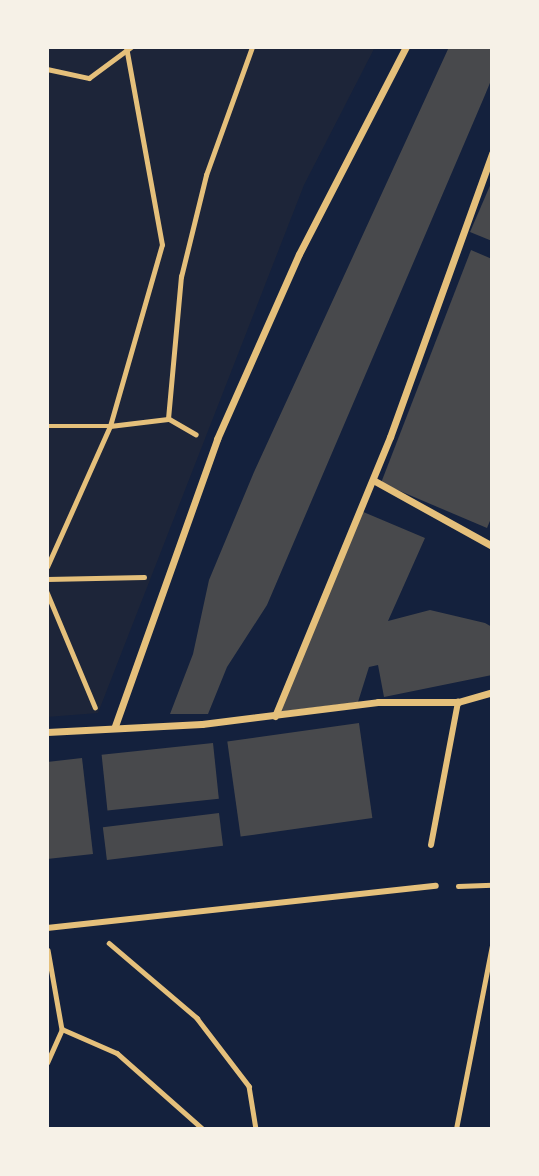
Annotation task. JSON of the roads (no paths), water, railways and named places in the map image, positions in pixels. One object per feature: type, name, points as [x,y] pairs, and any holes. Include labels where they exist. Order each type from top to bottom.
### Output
[{"type":"street","points":[[115,726],[217,439],[299,254],[406,47]]},
{"type":"street","points":[[275,716],[427,342],[492,153]]},
{"type":"street","points":[[373,480],[492,546]]},
{"type":"street","points":[[47,732],[115,726],[202,724],[378,702],[458,702],[492,692]]},
{"type":"street","points":[[431,845],[458,702]]},
{"type":"street","points":[[47,929],[436,886]]}]
